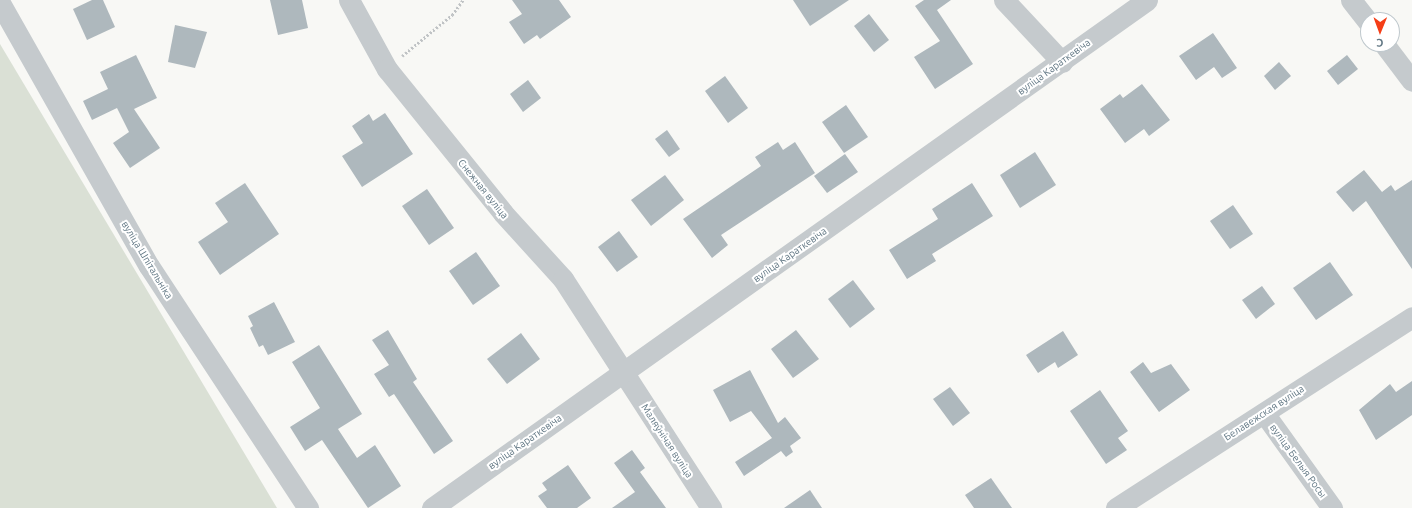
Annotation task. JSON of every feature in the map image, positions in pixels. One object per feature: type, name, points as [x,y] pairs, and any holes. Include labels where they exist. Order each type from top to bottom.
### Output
[{"type":"street","name":"Снежная вуліца","points":[[349,0],[387,68],[502,213],[563,280],[623,374]]},
{"type":"street","points":[[1004,0],[1062,62]]},
{"type":"street","name":"вуліца Караткевіча","points":[[432,508],[623,374],[1147,0]]},
{"type":"street","points":[[1351,0],[1360,12]]},
{"type":"street","name":"вуліца Шпітальніка","points":[[0,3],[149,266],[308,508]]},
{"type":"street","points":[[1390,52],[1412,81]]},
{"type":"street","name":"Белавежская вуліца","points":[[1116,508],[1412,317]]},
{"type":"street","name":"Маляўнічая вуліца","points":[[623,374],[711,508]]},
{"type":"street","name":"вуліца Белыя Росы","points":[[1264,413],[1332,508]]},
{"type":"path","points":[[387,68],[452,15],[463,0]]},
{"type":"shaded area","points":[[0,44],[277,508],[0,508]]},
{"type":"building","points":[[92,0],[103,0],[115,27],[87,40],[73,9]]},
{"type":"building","points":[[270,0],[302,0],[308,28],[278,35]]},
{"type":"building","points":[[512,0],[559,0],[571,17],[540,39],[537,35],[524,44],[509,22],[522,14]]},
{"type":"building","points":[[793,0],[849,0],[810,26]]},
{"type":"building","points":[[924,0],[951,0],[937,10],[973,64],[935,89],[914,57],[940,41],[915,6]]},
{"type":"building","points":[[869,14],[889,40],[874,52],[854,26]]},
{"type":"building","points":[[175,25],[207,32],[195,68],[168,62]]},
{"type":"building","points":[[1213,33],[1237,68],[1222,78],[1214,67],[1196,80],[1179,56]]},
{"type":"building","points":[[136,55],[157,98],[134,109],[160,148],[130,168],[113,143],[129,132],[117,108],[92,120],[83,101],[108,89],[100,72]]},
{"type":"building","points":[[1347,55],[1358,69],[1338,85],[1327,71]]},
{"type":"building","points":[[1279,62],[1291,76],[1275,90],[1264,76]]},
{"type":"building","points":[[725,76],[748,108],[728,123],[705,91]]},
{"type":"building","points":[[528,80],[541,98],[523,112],[510,94]]},
{"type":"building","points":[[1142,84],[1170,120],[1149,136],[1144,129],[1125,143],[1100,109],[1120,94],[1123,98]]},
{"type":"building","points":[[846,105],[868,137],[844,153],[822,122]]},
{"type":"building","points":[[385,113],[413,154],[362,187],[342,156],[363,143],[352,126],[369,114],[373,121]]},
{"type":"building","points":[[667,130],[680,149],[669,157],[655,139]]},
{"type":"building","points":[[778,142],[783,150],[795,142],[815,173],[721,235],[728,245],[712,258],[683,219],[761,166],[755,157]]},
{"type":"building","points":[[1035,152],[1056,185],[1020,208],[1000,175]]},
{"type":"building","points":[[845,154],[858,172],[827,193],[814,176]]},
{"type":"building","points":[[1364,170],[1382,192],[1391,185],[1395,191],[1412,180],[1412,269],[1366,201],[1353,212],[1336,192]]},
{"type":"building","points":[[665,175],[684,200],[651,226],[631,200]]},
{"type":"building","points":[[245,183],[279,234],[220,275],[198,242],[228,222],[215,203]]},
{"type":"building","points":[[972,183],[993,216],[932,254],[936,261],[907,279],[889,250],[938,219],[932,209]]},
{"type":"building","points":[[427,189],[454,228],[429,245],[402,206]]},
{"type":"building","points":[[1233,205],[1253,234],[1230,249],[1210,221]]},
{"type":"building","points":[[619,231],[638,257],[617,272],[598,247]]},
{"type":"building","points":[[476,252],[500,286],[473,305],[449,271]]},
{"type":"building","points":[[1330,262],[1353,295],[1316,320],[1293,288]]},
{"type":"building","points":[[853,280],[875,309],[850,328],[828,299]]},
{"type":"building","points":[[1262,286],[1275,304],[1256,319],[1242,300]]},
{"type":"building","points":[[274,302],[295,342],[268,355],[263,345],[259,347],[250,328],[253,326],[248,316]]},
{"type":"building","points":[[388,330],[417,379],[413,382],[453,441],[434,454],[394,394],[389,397],[374,374],[389,365],[372,340]]},
{"type":"building","points":[[796,330],[819,359],[793,378],[771,349]]},
{"type":"building","points":[[1063,331],[1078,355],[1058,368],[1055,362],[1038,373],[1026,355]]},
{"type":"building","points":[[521,333],[540,359],[507,384],[487,359]]},
{"type":"building","points":[[319,345],[362,414],[338,429],[357,458],[375,445],[401,486],[368,508],[322,440],[305,451],[290,427],[320,408],[292,362]]},
{"type":"building","points":[[1143,362],[1151,373],[1171,364],[1190,390],[1159,412],[1130,372]]},
{"type":"building","points":[[750,370],[778,423],[785,417],[801,438],[790,446],[793,452],[786,457],[781,451],[744,476],[735,462],[772,438],[751,411],[730,422],[713,390]]},
{"type":"building","points":[[1412,381],[1412,415],[1376,440],[1359,410],[1390,384],[1396,392]]},
{"type":"building","points":[[950,387],[970,413],[953,426],[933,399]]},
{"type":"building","points":[[1100,390],[1128,431],[1118,438],[1127,450],[1106,464],[1070,411]]},
{"type":"building","points":[[632,450],[645,468],[640,472],[666,508],[612,508],[635,492],[614,463]]},
{"type":"building","points":[[568,465],[591,498],[577,508],[547,508],[538,496],[547,490],[542,483]]},
{"type":"building","points":[[991,478],[1012,508],[974,508],[965,495]]},
{"type":"building","points":[[810,490],[822,508],[784,508]]}]
